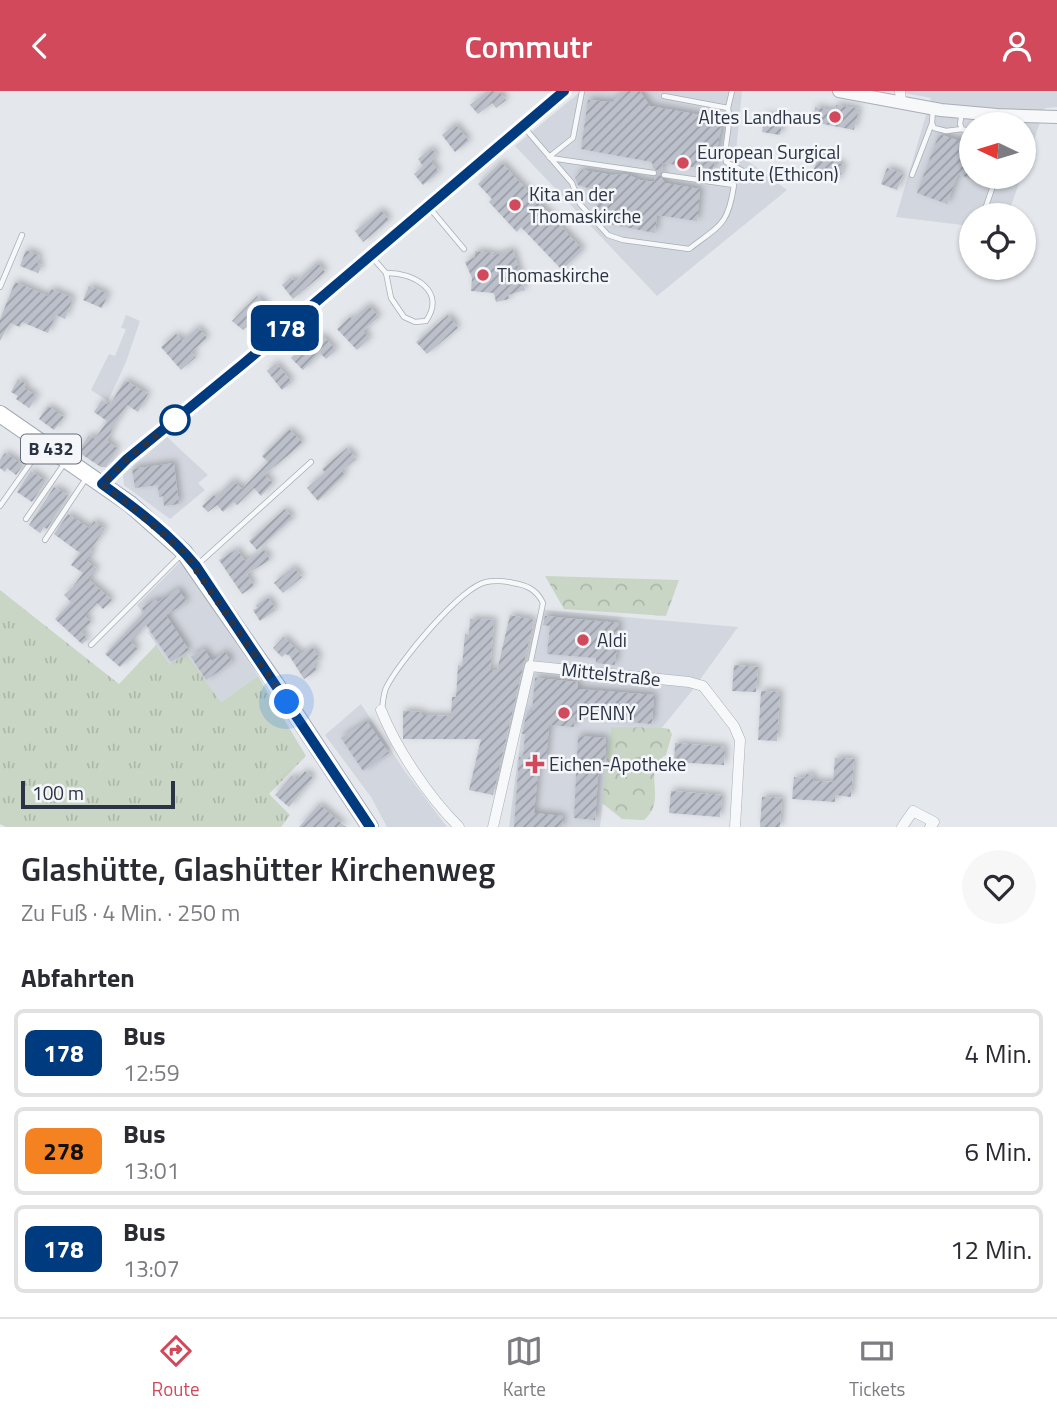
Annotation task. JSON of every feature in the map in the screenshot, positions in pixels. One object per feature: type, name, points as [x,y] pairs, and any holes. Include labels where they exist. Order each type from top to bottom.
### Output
[{"type":"main road","name":"B 432","points":[[0,414],[130,505],[184,552],[370,827]]},
{"type":"street","points":[[95,480],[127,459],[243,364],[564,91]]},
{"type":"street","points":[[839,91],[901,96],[933,108],[962,112]]},
{"type":"street","points":[[1036,118],[1057,117]]},
{"type":"street","points":[[493,827],[530,666]]},
{"type":"street","name":"Mittelstraße","points":[[530,666],[703,685],[734,726],[740,740],[735,827]]},
{"type":"street","points":[[382,710],[388,727],[428,791],[459,827]]},
{"type":"street","points":[[902,827],[913,811],[934,822],[930,827]]},
{"type":"lane","points":[[549,157],[573,138],[582,91]]},
{"type":"lane","points":[[732,91],[728,108],[731,119],[726,162],[760,180]]},
{"type":"lane","points":[[664,96],[728,108]]},
{"type":"lane","points":[[912,175],[932,123],[933,108]]},
{"type":"lane","points":[[932,123],[934,128],[940,131],[959,129]]},
{"type":"lane","points":[[522,126],[572,183],[580,204],[608,235],[624,240],[689,249],[721,224],[730,211],[734,185],[664,175]]},
{"type":"lane","points":[[549,157],[654,173]]},
{"type":"lane","points":[[428,206],[464,249]]},
{"type":"lane","points":[[0,287],[22,235]]},
{"type":"lane","points":[[370,254],[386,273],[391,298],[404,317],[415,322],[426,321],[435,308],[428,288],[400,272],[386,273]]},
{"type":"lane","points":[[0,506],[43,444]]},
{"type":"lane","points":[[26,519],[66,460]]},
{"type":"lane","points":[[196,566],[311,462]]},
{"type":"lane","points":[[45,540],[95,480]]},
{"type":"lane","points":[[91,645],[184,552]]},
{"type":"lane","points":[[382,710],[387,686],[412,652],[448,608],[465,593],[486,582],[526,585],[539,594],[543,603],[530,666]]},
{"type":"shaded area","points":[[581,91],[742,91],[736,152],[787,190],[657,296],[515,146]]},
{"type":"shaded area","points":[[894,91],[1057,91],[1057,107],[1045,108],[1036,134],[1036,112],[959,112],[959,189],[1017,189],[1012,203],[959,203],[959,225],[896,217],[931,98]]},
{"type":"shaded area","points":[[126,315],[140,321],[126,362],[108,401],[91,390],[109,354],[115,356],[126,329],[121,328]]},
{"type":"shaded area","points":[[167,437],[208,475],[198,483],[205,490],[170,519],[124,485],[123,475]]},
{"type":"shaded area","points":[[181,561],[258,676],[221,702],[186,655],[170,665],[148,632],[153,628],[137,605]]},
{"type":"shaded area","points":[[544,610],[738,627],[660,730],[611,727],[600,827],[509,827],[524,712]]},
{"type":"shaded area","points":[[361,704],[404,770],[447,827],[387,827],[371,797],[325,735]]},
{"type":"green space","points":[[545,576],[679,580],[666,616],[564,609]]},
{"type":"green space","points":[[0,590],[119,684],[156,645],[170,665],[186,654],[221,702],[258,676],[306,756],[269,794],[290,815],[281,827],[6,827],[0,824]]},
{"type":"green space","points":[[611,727],[664,728],[669,729],[672,734],[666,755],[655,769],[654,803],[644,820],[622,819],[602,803]]},
{"type":"building","points":[[487,91],[499,91],[506,100],[496,108],[492,103],[478,114],[470,105]]},
{"type":"building","name":"European Surgical Institute (Ethicon)","points":[[622,91],[640,91],[650,106],[723,119],[713,170],[662,163],[663,170],[659,174],[665,183],[700,189],[697,221],[657,215],[655,233],[604,223],[604,213],[596,212],[597,205],[589,203],[591,189],[578,185],[575,178],[582,170],[613,175],[627,174],[640,180],[655,182],[654,178],[659,172],[653,168],[652,162],[581,149],[588,100],[613,102]]},
{"type":"building","name":"Altes Landhaus","points":[[836,105],[859,109],[854,130],[813,122],[815,107],[835,111]]},
{"type":"building","points":[[765,115],[783,118],[780,135],[762,132]]},
{"type":"building","points":[[455,124],[469,141],[455,152],[442,135]]},
{"type":"building","points":[[939,134],[959,141],[959,174],[947,204],[917,193]]},
{"type":"building","points":[[431,148],[437,156],[431,161],[439,172],[423,185],[414,174],[423,166],[418,159]]},
{"type":"building","points":[[819,156],[844,165],[838,181],[813,171]]},
{"type":"building","points":[[501,162],[583,250],[562,270],[521,227],[517,232],[514,229],[489,202],[492,199],[478,184]]},
{"type":"building","points":[[887,168],[903,174],[897,190],[881,184]]},
{"type":"building","points":[[381,210],[389,220],[363,242],[355,231]]},
{"type":"building","points":[[26,250],[40,256],[37,263],[42,265],[38,273],[20,266]]},
{"type":"building","points":[[513,250],[525,290],[508,295],[509,299],[496,302],[494,293],[471,291],[472,278],[465,262],[475,257],[475,251],[494,253],[491,256]]},
{"type":"building","points":[[317,262],[325,272],[293,299],[282,285],[291,277],[295,282]]},
{"type":"building","points":[[15,282],[48,296],[51,289],[73,298],[65,319],[56,315],[48,333],[22,322],[20,327],[10,323],[0,341],[0,319]]},
{"type":"building","points":[[89,286],[108,294],[102,308],[83,300]]},
{"type":"building","points":[[257,296],[268,306],[243,330],[232,321]]},
{"type":"building","points":[[368,305],[379,317],[363,331],[370,338],[357,350],[337,329]]},
{"type":"building","points":[[448,315],[458,328],[427,354],[416,342]]},
{"type":"building","points":[[198,327],[207,338],[191,352],[196,357],[181,370],[161,347],[176,334],[182,341]]},
{"type":"building","points":[[322,335],[336,350],[326,359],[320,353],[303,370],[291,358]]},
{"type":"building","points":[[276,363],[292,382],[282,390],[267,371]]},
{"type":"building","points":[[18,379],[26,384],[24,388],[37,396],[29,408],[11,392]]},
{"type":"building","points":[[125,380],[148,394],[138,412],[127,405],[114,425],[107,441],[117,448],[106,467],[101,467],[78,452],[89,435],[95,439],[107,421],[94,412],[102,400],[109,406]]},
{"type":"building","points":[[48,406],[64,417],[54,430],[39,419]]},
{"type":"building","points":[[289,429],[303,443],[264,475],[273,483],[261,496],[254,488],[237,505],[234,502],[223,512],[217,505],[208,512],[202,506],[214,495],[216,497],[233,480],[242,489],[268,462],[262,456]]},
{"type":"building","points":[[347,448],[356,459],[342,471],[345,475],[318,501],[307,488],[325,472],[322,469]]},
{"type":"building","points":[[5,453],[23,465],[16,475],[7,468],[5,472],[0,468],[0,460]]},
{"type":"building","points":[[174,463],[179,504],[164,506],[163,496],[159,497],[158,485],[135,488],[132,469]]},
{"type":"building","points":[[31,471],[46,481],[32,502],[17,492]]},
{"type":"building","points":[[54,487],[68,495],[47,529],[44,527],[40,533],[29,525]]},
{"type":"building","points":[[285,509],[293,518],[257,550],[249,541]]},
{"type":"building","points":[[68,514],[89,528],[94,521],[105,529],[90,550],[93,553],[87,561],[97,569],[89,580],[112,600],[103,609],[97,603],[85,616],[91,622],[81,632],[88,639],[82,644],[55,619],[71,602],[64,595],[83,573],[71,565],[80,553],[54,534]]},
{"type":"building","points":[[237,549],[245,561],[264,550],[270,560],[247,574],[254,586],[242,594],[219,560]]},
{"type":"building","points":[[293,567],[302,577],[283,593],[274,583]]},
{"type":"building","points":[[178,589],[187,602],[166,615],[189,650],[171,662],[146,625],[131,642],[138,649],[120,667],[105,654],[144,612],[142,608],[155,599],[158,602]]},
{"type":"building","points":[[268,597],[276,610],[260,621],[253,610]]},
{"type":"building","points":[[510,615],[534,620],[493,795],[469,790],[481,739],[403,739],[403,711],[451,716],[452,697],[456,697],[458,665],[462,666],[465,634],[469,635],[470,619],[494,620],[490,670],[497,671]]},
{"type":"building","name":"Aldi","points":[[545,616],[619,623],[615,665],[596,663],[596,658],[547,654],[550,626],[543,625]]},
{"type":"building","points":[[284,637],[301,654],[312,647],[320,659],[313,664],[317,670],[304,679],[289,655],[282,657],[273,648]]},
{"type":"building","points":[[204,649],[212,661],[225,652],[232,662],[206,680],[191,657]]},
{"type":"building","points":[[734,665],[758,667],[756,692],[732,691]]},
{"type":"building","points":[[535,678],[578,682],[578,689],[654,695],[652,724],[575,717],[574,727],[549,725],[546,760],[539,760],[534,813],[563,816],[562,827],[514,827],[519,757],[523,758],[525,734],[522,734],[527,712],[532,712]]},
{"type":"building","points":[[761,691],[780,692],[777,741],[758,740]]},
{"type":"building","points":[[367,721],[389,753],[363,771],[341,738]]},
{"type":"building","points":[[578,736],[606,738],[605,764],[599,763],[595,820],[574,818]]},
{"type":"building","points":[[675,743],[725,747],[724,765],[674,762]]},
{"type":"building","points":[[835,758],[854,759],[851,797],[835,795],[835,802],[792,799],[794,777],[814,775],[813,781],[833,782]]},
{"type":"building","points":[[305,771],[313,778],[289,807],[275,795],[292,776],[297,780]]},
{"type":"building","points":[[671,791],[722,795],[720,817],[669,813]]},
{"type":"building","points":[[762,797],[782,798],[780,827],[760,827]]},
{"type":"building","points":[[319,804],[346,827],[299,827]]},
{"type":"bus line","name":"178","points":[[370,827],[196,566],[162,532],[102,484],[127,459],[564,91]]},
{"type":"place","name":"Altes Landhaus","points":[[835,117]]},
{"type":"place","name":"European Surgical Institute (Ethicon)","points":[[683,163]]},
{"type":"place","name":"Kita an der Thomaskirche","points":[[515,205]]},
{"type":"place","name":"Thomaskirche","points":[[483,275]]},
{"type":"place","name":"Aldi","points":[[583,640]]},
{"type":"place","name":"PENNY","points":[[564,713]]},
{"type":"place","name":"Eichen-Apotheke","points":[[535,764]]},
{"type":"route","points":[[175,420],[127,459],[102,484],[184,552],[196,566],[287,702]]}]
